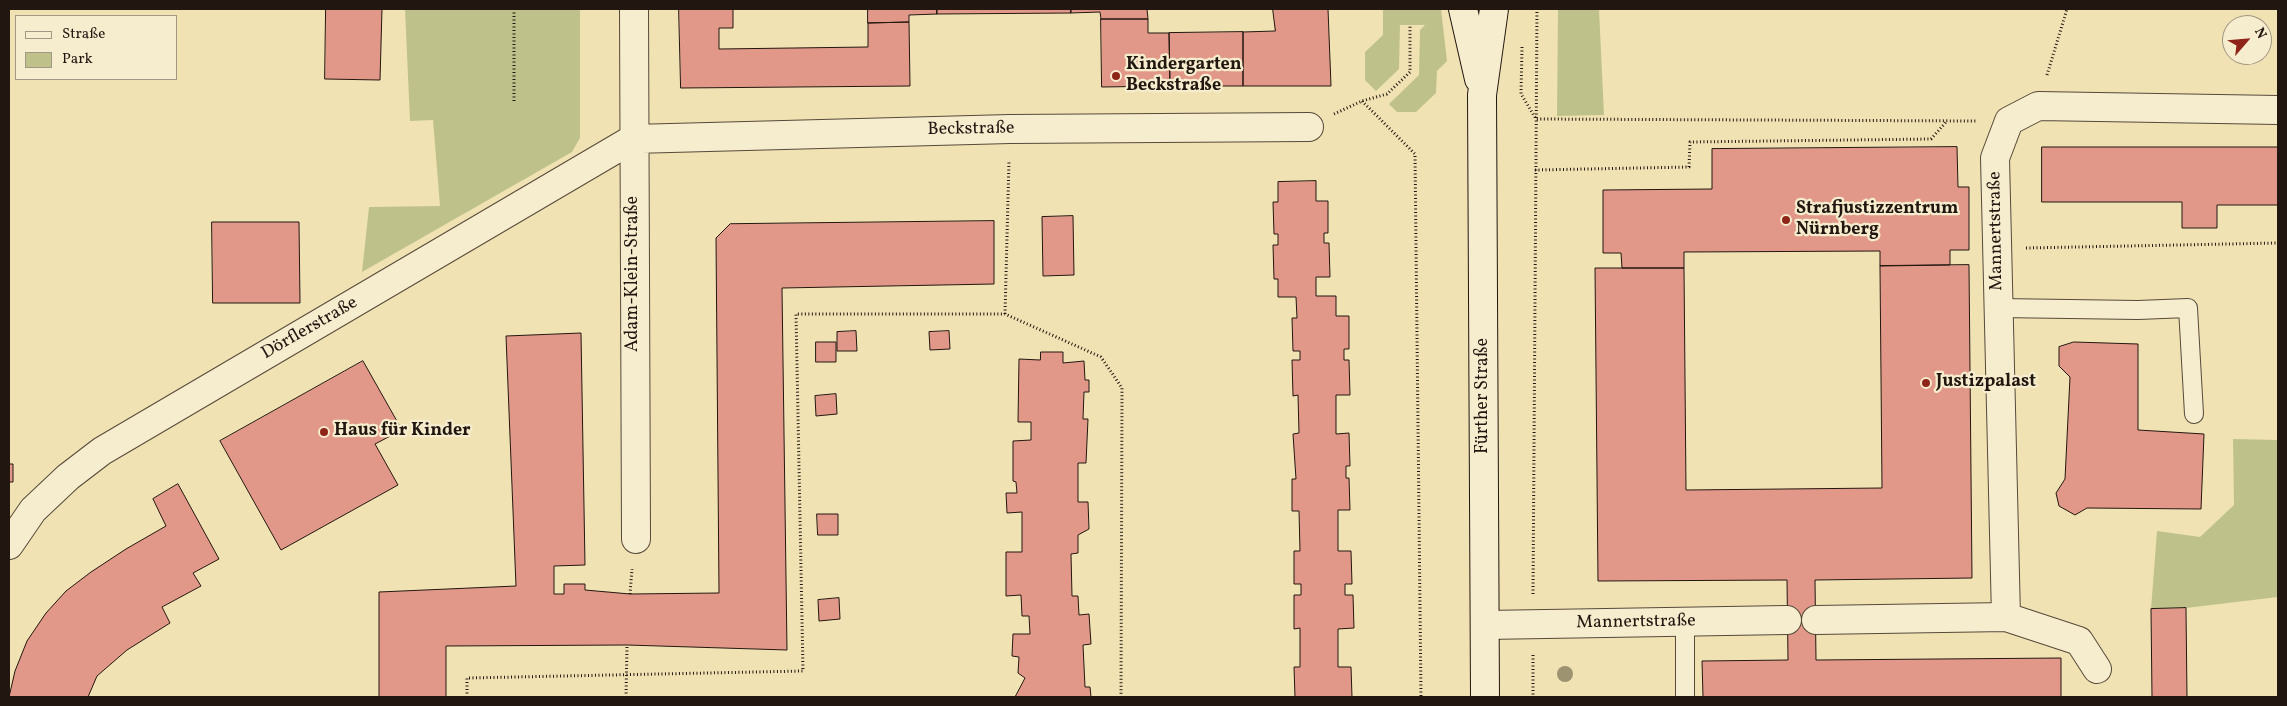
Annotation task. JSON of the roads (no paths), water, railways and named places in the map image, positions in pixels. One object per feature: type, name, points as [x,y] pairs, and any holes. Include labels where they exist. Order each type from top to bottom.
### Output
[{"type":"street","name":"Adam-Klein-Straße","points":[[634,9],[636,539]]},
{"type":"street","name":"Fürther Straße","points":[[1463,9],[1482,95]]},
{"type":"street","name":"Fürther Straße","points":[[1485,697],[1482,95],[1494,9]]},
{"type":"street","name":"Mannertstraße","points":[[2006,617],[1996,158],[2009,121],[2038,106],[2278,110]]},
{"type":"street","name":"Beckstraße","points":[[633,139],[1010,129],[1309,127]]},
{"type":"street","name":"Dörflerstraße","points":[[9,545],[33,510],[68,477],[102,452],[633,139]]},
{"type":"street","points":[[1816,620],[2006,617],[2079,641],[2097,669]]},
{"type":"street","name":"Mannertstraße","points":[[1485,625],[1787,620]]},
{"type":"lane","points":[[1999,308],[2188,308],[2194,414]]},
{"type":"lane","points":[[1685,622],[1685,697]]},
{"type":"place","name":"Kindergarten Beckstraße","points":[[1116,76]]},
{"type":"place","name":"Strafjustizzentrum Nürnberg","points":[[1786,220]]},
{"type":"place","name":"Justizpalast","points":[[1926,383]]},
{"type":"place","name":"Haus für Kinder","points":[[324,432]]}]
